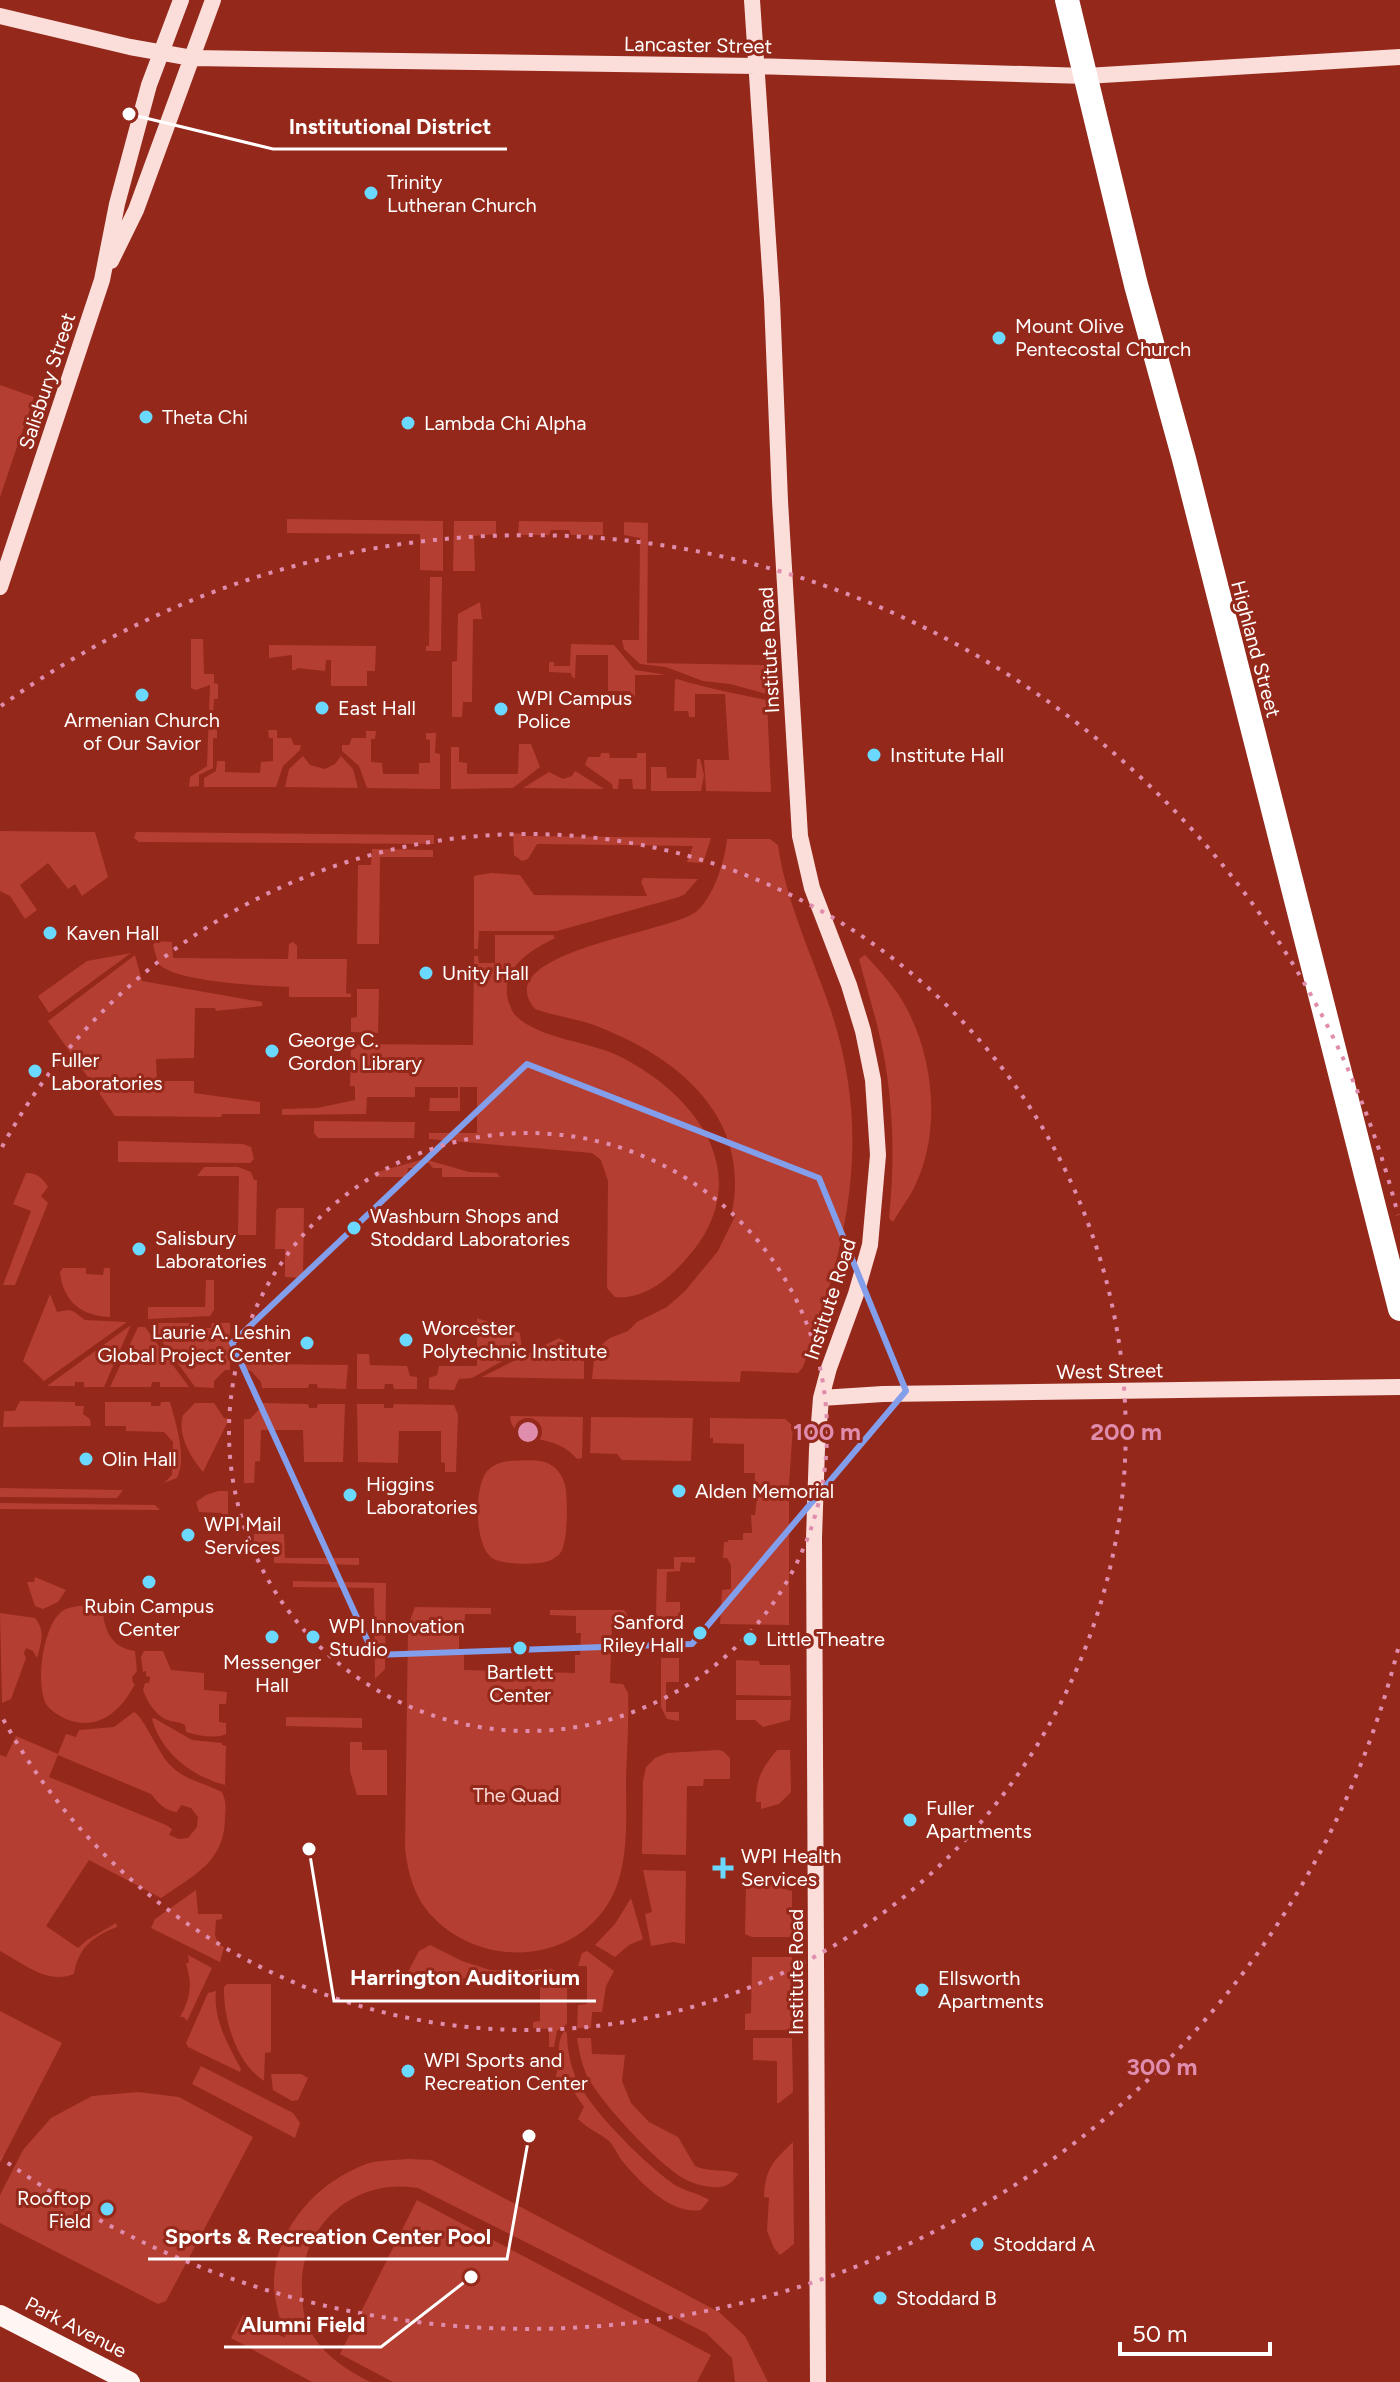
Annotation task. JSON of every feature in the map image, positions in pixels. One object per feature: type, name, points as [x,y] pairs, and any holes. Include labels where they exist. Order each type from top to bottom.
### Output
[{"type":"highway","name":"Highland Street","points":[[1067,0],[1136,285],[1184,459],[1400,1309]]},
{"type":"main road","name":"Park Avenue","points":[[0,2315],[130,2382]]},
{"type":"street","name":"Salisbury Street","points":[[0,587],[102,280],[117,204],[149,85],[181,0]]},
{"type":"street","name":"Salisbury Street","points":[[102,280],[136,210],[213,0]]},
{"type":"street","name":"Institute Road","points":[[752,0],[772,300],[780,501],[800,836],[812,888],[863,1031],[873,1080],[876,1117],[877,1186],[870,1245],[821,1398],[817,1437],[814,1538],[818,2382]]},
{"type":"street","name":"Lancaster Street","points":[[0,16],[192,58],[757,66],[1086,76],[1400,57]]},
{"type":"street","name":"West Street","points":[[821,1398],[883,1394],[1400,1387]]},
{"type":"highlighted area","points":[[527,1064],[819,1178],[906,1391],[692,1644],[374,1655],[232,1343]]},
{"type":"green space","points":[[0,385],[34,397],[0,497]]},
{"type":"green space","points":[[287,519],[443,521],[443,571],[420,570],[420,534],[287,533]]},
{"type":"green space","points":[[454,521],[496,521],[496,534],[474,536],[475,571],[453,571]]},
{"type":"green space","points":[[519,521],[603,522],[603,535],[571,535],[569,530],[551,530],[549,535],[518,535]]},
{"type":"green space","points":[[624,522],[648,523],[647,663],[768,665],[767,694],[730,684],[703,681],[666,667],[640,664],[624,649],[622,640],[639,640],[640,538],[624,535]]},
{"type":"green space","points":[[430,577],[442,577],[441,651],[426,651],[426,646],[429,646]]},
{"type":"green space","points":[[480,602],[482,619],[473,619],[472,702],[463,702],[462,717],[452,717],[452,662],[457,661],[458,614]]},
{"type":"green space","points":[[191,639],[203,639],[204,674],[214,674],[218,699],[214,699],[217,738],[213,738],[213,768],[199,775],[199,786],[189,787],[190,777],[207,766],[210,685],[196,690],[191,688]]},
{"type":"green space","points":[[571,644],[614,645],[635,670],[667,675],[635,675],[635,697],[630,697],[630,691],[608,691],[608,655],[576,655],[575,678],[571,673],[549,672],[549,662],[554,662],[554,666],[570,666]]},
{"type":"green space","points":[[269,645],[376,646],[375,671],[367,671],[367,686],[331,686],[331,660],[326,660],[325,671],[292,670],[292,655],[269,658]]},
{"type":"green space","points":[[677,679],[767,700],[771,792],[706,791],[704,760],[729,760],[725,694],[695,694],[695,717],[689,717],[688,711],[674,711]]},
{"type":"green space","points":[[268,730],[277,730],[277,738],[291,738],[294,745],[301,745],[300,750],[283,766],[276,787],[204,787],[204,778],[216,771],[217,761],[225,761],[225,772],[260,773],[261,762],[273,761],[273,738],[269,738]]},
{"type":"green space","points":[[366,731],[376,731],[375,739],[371,739],[371,762],[382,763],[383,774],[419,774],[419,763],[430,763],[430,740],[426,739],[426,733],[436,733],[435,753],[440,754],[440,789],[367,788],[359,766],[342,751],[342,745],[349,745],[352,738],[366,738]]},
{"type":"green space","points":[[519,744],[531,744],[540,767],[513,788],[451,789],[451,747],[459,747],[459,762],[467,763],[467,774],[518,774]]},
{"type":"green space","points":[[601,753],[609,753],[610,758],[637,758],[637,753],[646,753],[646,789],[633,789],[632,779],[619,779],[618,789],[613,789],[612,784],[585,765],[588,757],[600,757]]},
{"type":"green space","points":[[303,756],[310,765],[325,769],[335,764],[341,756],[353,769],[358,788],[285,787],[289,769]]},
{"type":"green space","points":[[697,759],[700,759],[704,775],[701,791],[651,791],[651,767],[666,767],[667,778],[696,778]]},
{"type":"green space","points":[[575,771],[604,789],[523,788],[549,772],[563,779],[572,776]]},
{"type":"green space","points":[[0,831],[95,832],[108,877],[82,896],[75,884],[68,889],[48,863],[20,885],[37,910],[25,919],[10,896],[0,891]]},
{"type":"green space","points":[[136,832],[434,835],[434,844],[139,842],[134,838]]},
{"type":"green space","points":[[513,833],[524,836],[711,838],[703,863],[687,862],[693,846],[537,844],[528,859],[522,861],[514,855]]},
{"type":"green space","points":[[727,839],[770,839],[778,845],[793,908],[830,1008],[843,1056],[851,1102],[850,1190],[832,1277],[819,1322],[798,1373],[741,1371],[740,1382],[592,1379],[595,1350],[610,1338],[628,1331],[637,1322],[667,1307],[685,1291],[718,1251],[736,1214],[732,1212],[735,1177],[730,1146],[718,1118],[701,1094],[679,1072],[624,1038],[594,1025],[535,1009],[527,989],[536,972],[558,958],[681,919],[697,911],[718,877]]},
{"type":"green space","points":[[372,849],[433,850],[433,857],[380,857],[379,944],[357,944],[358,865],[371,865]]},
{"type":"green space","points":[[491,873],[520,875],[534,895],[647,896],[641,882],[643,878],[698,879],[679,897],[557,931],[479,931],[478,949],[474,949],[474,876]]},
{"type":"green space","points":[[495,935],[553,935],[555,938],[527,954],[513,969],[507,989],[516,1016],[526,1024],[552,1035],[610,1052],[651,1075],[676,1095],[696,1118],[710,1144],[718,1171],[718,1199],[708,1228],[680,1266],[646,1292],[615,1297],[607,1288],[608,1181],[601,1160],[592,1153],[429,1139],[429,1133],[477,1133],[477,1087],[460,1087],[460,1111],[429,1111],[430,1098],[458,1098],[458,1087],[415,1087],[415,1097],[367,1097],[366,1114],[282,1115],[282,1109],[317,1108],[355,1100],[355,1086],[350,1086],[351,1044],[473,1045],[474,956],[478,956],[479,963],[495,963]]},
{"type":"green space","points":[[156,941],[172,942],[173,958],[288,959],[289,944],[293,942],[297,946],[297,959],[347,959],[346,993],[351,997],[289,997],[289,987],[219,982],[181,975],[158,963],[153,945]]},
{"type":"green space","points":[[131,953],[49,1013],[38,996],[87,961]]},
{"type":"green space","points":[[135,955],[142,981],[262,1002],[262,1006],[216,1011],[215,1008],[195,1008],[194,1058],[156,1059],[157,1081],[194,1081],[194,1093],[260,1102],[260,1114],[222,1114],[221,1117],[115,1116],[99,1093],[102,1091],[97,1084],[94,1086],[48,1021]]},
{"type":"green space","points":[[865,955],[893,987],[907,1009],[924,1052],[929,1075],[931,1123],[928,1146],[913,1190],[893,1222],[889,1218],[892,1146],[889,1093],[882,1046],[859,959]]},
{"type":"green space","points":[[357,989],[379,989],[378,1033],[351,1032],[351,1018],[357,1017]]},
{"type":"green space","points":[[314,1121],[415,1122],[414,1138],[318,1138],[314,1133]]},
{"type":"green space","points":[[118,1141],[243,1144],[251,1147],[254,1159],[250,1163],[118,1162]]},
{"type":"green space","points":[[424,1159],[469,1172],[497,1173],[500,1177],[442,1177],[442,1168],[423,1163],[418,1168],[408,1168],[407,1177],[376,1177],[377,1172]]},
{"type":"green space","points":[[204,1167],[238,1167],[251,1172],[257,1180],[256,1235],[217,1235],[238,1232],[239,1176],[197,1176]]},
{"type":"green space","points":[[26,1173],[36,1175],[46,1184],[48,1187],[41,1196],[48,1203],[15,1285],[3,1285],[31,1211],[13,1204]]},
{"type":"green space","points":[[304,1208],[303,1278],[285,1277],[285,1249],[275,1249],[276,1210]]},
{"type":"green space","points":[[63,1268],[86,1268],[86,1274],[103,1275],[104,1268],[110,1268],[110,1317],[91,1314],[70,1299],[62,1283],[60,1272]]},
{"type":"green space","points":[[206,1280],[214,1280],[214,1310],[210,1316],[148,1319],[148,1307],[205,1307]]},
{"type":"green space","points":[[50,1294],[57,1312],[70,1310],[85,1320],[127,1322],[44,1381],[23,1361]]},
{"type":"green space","points":[[477,1318],[520,1333],[522,1350],[472,1378],[459,1379],[454,1390],[429,1389],[429,1378],[437,1375],[439,1366],[477,1366]]},
{"type":"green space","points":[[194,1323],[195,1328],[211,1328],[212,1323],[230,1323],[230,1370],[225,1370],[214,1381],[214,1388],[195,1387],[150,1325]]},
{"type":"green space","points":[[131,1325],[104,1387],[84,1387],[84,1382],[75,1382],[75,1386],[47,1386]]},
{"type":"green space","points":[[138,1327],[145,1327],[189,1387],[160,1387],[160,1382],[152,1382],[151,1387],[110,1387]]},
{"type":"green space","points":[[559,1338],[581,1350],[584,1379],[482,1377]]},
{"type":"green space","points":[[261,1351],[264,1351],[265,1364],[348,1365],[346,1389],[318,1388],[317,1384],[309,1384],[308,1388],[262,1388],[261,1382],[251,1371],[245,1370],[245,1361],[260,1360]]},
{"type":"green space","points":[[357,1354],[369,1354],[370,1365],[407,1366],[410,1376],[417,1377],[417,1389],[394,1389],[393,1384],[385,1384],[384,1389],[357,1389]]},
{"type":"green space","points":[[20,1401],[75,1402],[75,1406],[84,1406],[83,1414],[90,1419],[91,1426],[3,1427],[4,1411],[15,1411]]},
{"type":"green space","points":[[105,1402],[151,1402],[151,1406],[160,1406],[161,1402],[170,1402],[181,1451],[177,1478],[164,1483],[172,1475],[173,1442],[164,1432],[126,1431],[126,1426],[105,1426]]},
{"type":"green space","points":[[195,1403],[214,1403],[224,1418],[229,1419],[203,1472],[189,1452],[182,1430],[183,1415]]},
{"type":"green space","points":[[262,1403],[308,1404],[309,1408],[317,1408],[318,1404],[345,1404],[343,1462],[304,1462],[303,1430],[261,1430],[260,1461],[255,1462],[254,1483],[244,1483],[244,1419],[250,1419]]},
{"type":"green space","points":[[357,1404],[384,1404],[384,1408],[393,1408],[394,1404],[454,1405],[458,1415],[456,1472],[445,1472],[445,1463],[441,1462],[441,1431],[399,1431],[398,1463],[358,1462]]},
{"type":"green space","points":[[510,1416],[583,1417],[582,1458],[577,1459],[557,1444],[518,1432]]},
{"type":"green space","points":[[591,1417],[693,1418],[691,1461],[622,1460],[617,1454],[590,1453]]},
{"type":"green space","points":[[710,1418],[785,1419],[793,1426],[789,1485],[789,1625],[720,1624],[722,1590],[731,1589],[731,1565],[727,1558],[723,1558],[724,1542],[743,1540],[743,1533],[752,1533],[751,1515],[755,1515],[758,1490],[755,1488],[755,1473],[744,1473],[744,1444],[713,1443]]},
{"type":"green space","points":[[509,1461],[542,1461],[556,1469],[563,1479],[567,1499],[565,1539],[561,1552],[549,1561],[522,1564],[497,1560],[486,1551],[482,1541],[478,1502],[483,1479],[492,1467]]},
{"type":"green space","points":[[0,1488],[123,1490],[117,1498],[0,1497]]},
{"type":"green space","points":[[218,1491],[228,1491],[228,1527],[222,1527],[222,1513],[199,1512],[196,1502]]},
{"type":"green space","points":[[0,1503],[155,1505],[160,1510],[0,1509]]},
{"type":"green space","points":[[254,1534],[284,1534],[285,1558],[359,1558],[359,1565],[274,1563],[274,1546],[254,1545]]},
{"type":"green space","points":[[674,1557],[695,1557],[695,1563],[681,1562],[680,1571],[667,1572],[666,1602],[680,1602],[680,1624],[659,1624],[656,1615],[657,1569],[674,1569]]},
{"type":"green space","points":[[35,1577],[66,1590],[58,1602],[43,1609],[35,1606],[27,1582],[34,1582]]},
{"type":"green space","points":[[293,1581],[386,1583],[385,1669],[375,1679],[374,1588],[293,1587]]},
{"type":"green space","points":[[89,1605],[103,1608],[107,1630],[115,1642],[135,1651],[137,1671],[132,1677],[135,1684],[123,1703],[107,1716],[88,1723],[66,1719],[52,1711],[43,1695],[41,1669],[46,1640],[57,1617],[64,1610]]},
{"type":"green space","name":"The Quad","points":[[415,1607],[491,1608],[491,1614],[465,1614],[464,1631],[459,1632],[459,1653],[464,1654],[464,1670],[504,1671],[504,1680],[536,1681],[536,1672],[575,1673],[575,1655],[580,1655],[581,1633],[576,1633],[576,1616],[550,1615],[550,1610],[624,1610],[627,1615],[625,1624],[612,1624],[610,1683],[623,1684],[628,1693],[623,1862],[616,1888],[601,1913],[581,1932],[558,1945],[532,1952],[505,1952],[478,1946],[454,1934],[432,1916],[416,1893],[405,1848],[408,1626]]},
{"type":"green space","points":[[0,1613],[35,1618],[42,1632],[37,1658],[33,1651],[26,1648],[26,1658],[11,1699],[2,1703]]},
{"type":"green space","points":[[144,1651],[163,1651],[171,1670],[204,1673],[204,1690],[227,1692],[226,1704],[219,1704],[219,1722],[226,1723],[226,1734],[207,1736],[186,1732],[185,1725],[157,1713],[143,1690],[150,1677],[146,1676],[146,1671],[143,1672],[141,1657]]},
{"type":"green space","points":[[661,1658],[679,1658],[679,1682],[666,1682],[666,1712],[679,1712],[679,1721],[667,1719],[661,1707]]},
{"type":"green space","points":[[736,1660],[759,1661],[760,1665],[790,1665],[791,1696],[736,1695]]},
{"type":"green space","points":[[736,1700],[791,1700],[790,1720],[763,1727],[755,1720],[736,1720]]},
{"type":"green space","points":[[134,1712],[165,1759],[176,1770],[222,1792],[226,1807],[224,1832],[220,1845],[205,1866],[161,1898],[89,1860],[46,1926],[78,1948],[116,1923],[117,1927],[88,1944],[79,1957],[74,1974],[64,1977],[45,1975],[0,1951],[0,1755],[6,1757],[16,1736],[58,1754],[66,1734],[76,1737],[79,1730],[114,1727]],"holes":[[[58,1755],[151,1794],[169,1810],[177,1812],[181,1805],[191,1808],[198,1817],[197,1827],[188,1838],[169,1835],[172,1829],[166,1825],[49,1777]]]},
{"type":"green space","points":[[286,1717],[362,1718],[362,1728],[286,1726]]},
{"type":"green space","points":[[154,1718],[192,1740],[226,1746],[225,1785],[201,1776],[180,1762],[163,1743]]},
{"type":"green space","points":[[350,1742],[362,1742],[362,1750],[387,1750],[387,1795],[357,1795],[350,1771]]},
{"type":"green space","points":[[718,1750],[730,1758],[730,1779],[704,1779],[703,1786],[687,1786],[686,1855],[642,1854],[646,1767],[655,1758],[667,1753]]},
{"type":"green space","points":[[777,1750],[790,1750],[791,1792],[779,1804],[761,1809],[761,1802],[756,1802],[757,1786],[764,1768]]},
{"type":"green space","points":[[643,1870],[686,1871],[685,1944],[673,1942],[651,1946],[645,1914],[652,1912]]},
{"type":"green space","points":[[767,1884],[792,1891],[792,1937],[752,1937],[745,1934],[746,1886]]},
{"type":"green space","points":[[196,1890],[198,1914],[222,1914],[222,1919],[216,1920],[215,1935],[218,1944],[224,1947],[220,1962],[151,1928],[155,1919]]},
{"type":"green space","points":[[631,1898],[643,1939],[629,1945],[615,1957],[595,1945],[615,1924]]},
{"type":"green space","points":[[430,1945],[462,1961],[490,1970],[520,1972],[549,1968],[562,1974],[567,1983],[567,2024],[557,2031],[554,2047],[549,2047],[549,2029],[533,2028],[533,2022],[540,2021],[540,1979],[463,1978],[463,1986],[401,1985],[419,1951]]},
{"type":"green space","points":[[587,1951],[614,1971],[606,1986],[602,2012],[592,2012],[591,2028],[577,2028],[578,2005],[587,2004],[587,1966],[578,1966],[582,1953]]},
{"type":"green space","points":[[188,1955],[212,1968],[187,2021],[180,2017],[189,1992]]},
{"type":"green space","points":[[752,1957],[792,1957],[792,2030],[745,2030],[745,2014],[751,2013]]},
{"type":"green space","points":[[227,1984],[271,1984],[271,2052],[265,2053],[264,2081],[246,2063],[233,2039],[224,1999]]},
{"type":"green space","points":[[216,1991],[219,2022],[240,2072],[188,2047],[186,2043],[208,1993]]},
{"type":"green space","name":"Rooftop Field","points":[[0,2011],[62,2043],[0,2163]]},
{"type":"green space","points":[[564,2031],[567,2033],[575,2076],[592,2104],[619,2135],[663,2176],[709,2200],[701,2210],[679,2208],[658,2196],[621,2160],[609,2141],[578,2119],[584,2107],[573,2091],[554,2081],[558,2069],[559,2043]]},
{"type":"green space","points":[[577,2038],[591,2038],[592,2054],[625,2055],[622,2081],[631,2103],[649,2122],[678,2137],[695,2166],[739,2174],[727,2185],[715,2187],[692,2182],[672,2170],[603,2100],[584,2070]]},
{"type":"green space","points":[[753,2038],[792,2038],[793,2092],[779,2103],[777,2061],[753,2060]]},
{"type":"green space","points":[[201,2066],[293,2113],[300,2123],[295,2138],[192,2084]]},
{"type":"green space","points":[[271,2074],[301,2074],[308,2078],[298,2100],[292,2101],[273,2090]]},
{"type":"green space","name":"Rooftop Field","points":[[138,2092],[179,2097],[253,2137],[166,2301],[158,2304],[0,2223],[0,2195],[23,2150],[51,2118],[92,2096]]},
{"type":"green space","points":[[793,2142],[794,2244],[780,2255],[767,2231],[769,2198],[764,2197],[765,2187],[771,2166]]},
{"type":"green space","points":[[408,2159],[432,2160],[719,2312],[745,2336],[768,2382],[735,2382],[732,2358],[706,2333],[418,2188],[373,2190],[353,2198],[321,2226],[310,2245],[304,2266],[303,2308],[313,2336],[334,2359],[370,2382],[312,2382],[231,2338],[243,2315],[285,2338],[275,2293],[277,2259],[292,2223],[317,2194],[348,2172],[366,2164]]},
{"type":"green space","points":[[417,2200],[711,2355],[697,2382],[393,2382],[340,2354]]},
{"type":"place","name":"Institutional District","points":[[129,114]]},
{"type":"place","name":"Trinity Lutheran Church","points":[[371,193]]},
{"type":"place","name":"Mount Olive Pentecostal Church","points":[[999,338]]},
{"type":"place","name":"Theta Chi","points":[[146,417]]},
{"type":"place","name":"Lambda Chi Alpha","points":[[408,423]]},
{"type":"place","name":"Armenian Church of Our Savior","points":[[142,695]]},
{"type":"place","name":"East Hall","points":[[322,708]]},
{"type":"place","name":"WPI Campus Police","points":[[501,709]]},
{"type":"place","name":"Institute Hall","points":[[874,755]]},
{"type":"place","name":"Kaven Hall","points":[[50,933]]},
{"type":"place","name":"Unity Hall","points":[[426,973]]},
{"type":"place","name":"George C. Gordon Library","points":[[272,1051]]},
{"type":"place","name":"Fuller Laboratories","points":[[35,1071]]},
{"type":"place","name":"Washburn Shops and Stoddard Laboratories","points":[[354,1228]]},
{"type":"place","name":"Salisbury Laboratories","points":[[139,1249]]},
{"type":"place","name":"Worcester Polytechnic Institute","points":[[406,1340]]},
{"type":"place","name":"Laurie A. Leshin Global Project Center","points":[[307,1343]]},
{"type":"place","name":"Olin Hall","points":[[86,1459]]},
{"type":"place","name":"Alden Memorial","points":[[679,1491]]},
{"type":"place","name":"Higgins Laboratories","points":[[350,1495]]},
{"type":"place","name":"WPI Mail Services","points":[[188,1535]]},
{"type":"place","name":"Rubin Campus Center","points":[[149,1582]]},
{"type":"place","name":"Sanford Riley Hall","points":[[700,1633]]},
{"type":"place","name":"Messenger Hall","points":[[272,1637]]},
{"type":"place","name":"WPI Innovation Studio","points":[[313,1637]]},
{"type":"place","name":"Little Theatre","points":[[750,1639]]},
{"type":"place","name":"Bartlett Center","points":[[520,1648]]},
{"type":"place","name":"Fuller Apartments","points":[[910,1820]]},
{"type":"place","name":"Harrington Auditorium","points":[[309,1849]]},
{"type":"place","name":"WPI Health Services","points":[[723,1868]]},
{"type":"place","name":"Ellsworth Apartments","points":[[922,1990]]},
{"type":"place","name":"WPI Sports and Recreation Center","points":[[408,2071]]},
{"type":"place","name":"Sports & Recreation Center Pool","points":[[529,2136]]},
{"type":"place","name":"Rooftop Field","points":[[107,2209]]},
{"type":"place","name":"Stoddard A","points":[[977,2244]]},
{"type":"place","name":"Alumni Field","points":[[471,2277]]},
{"type":"place","name":"Stoddard B","points":[[880,2298]]}]
